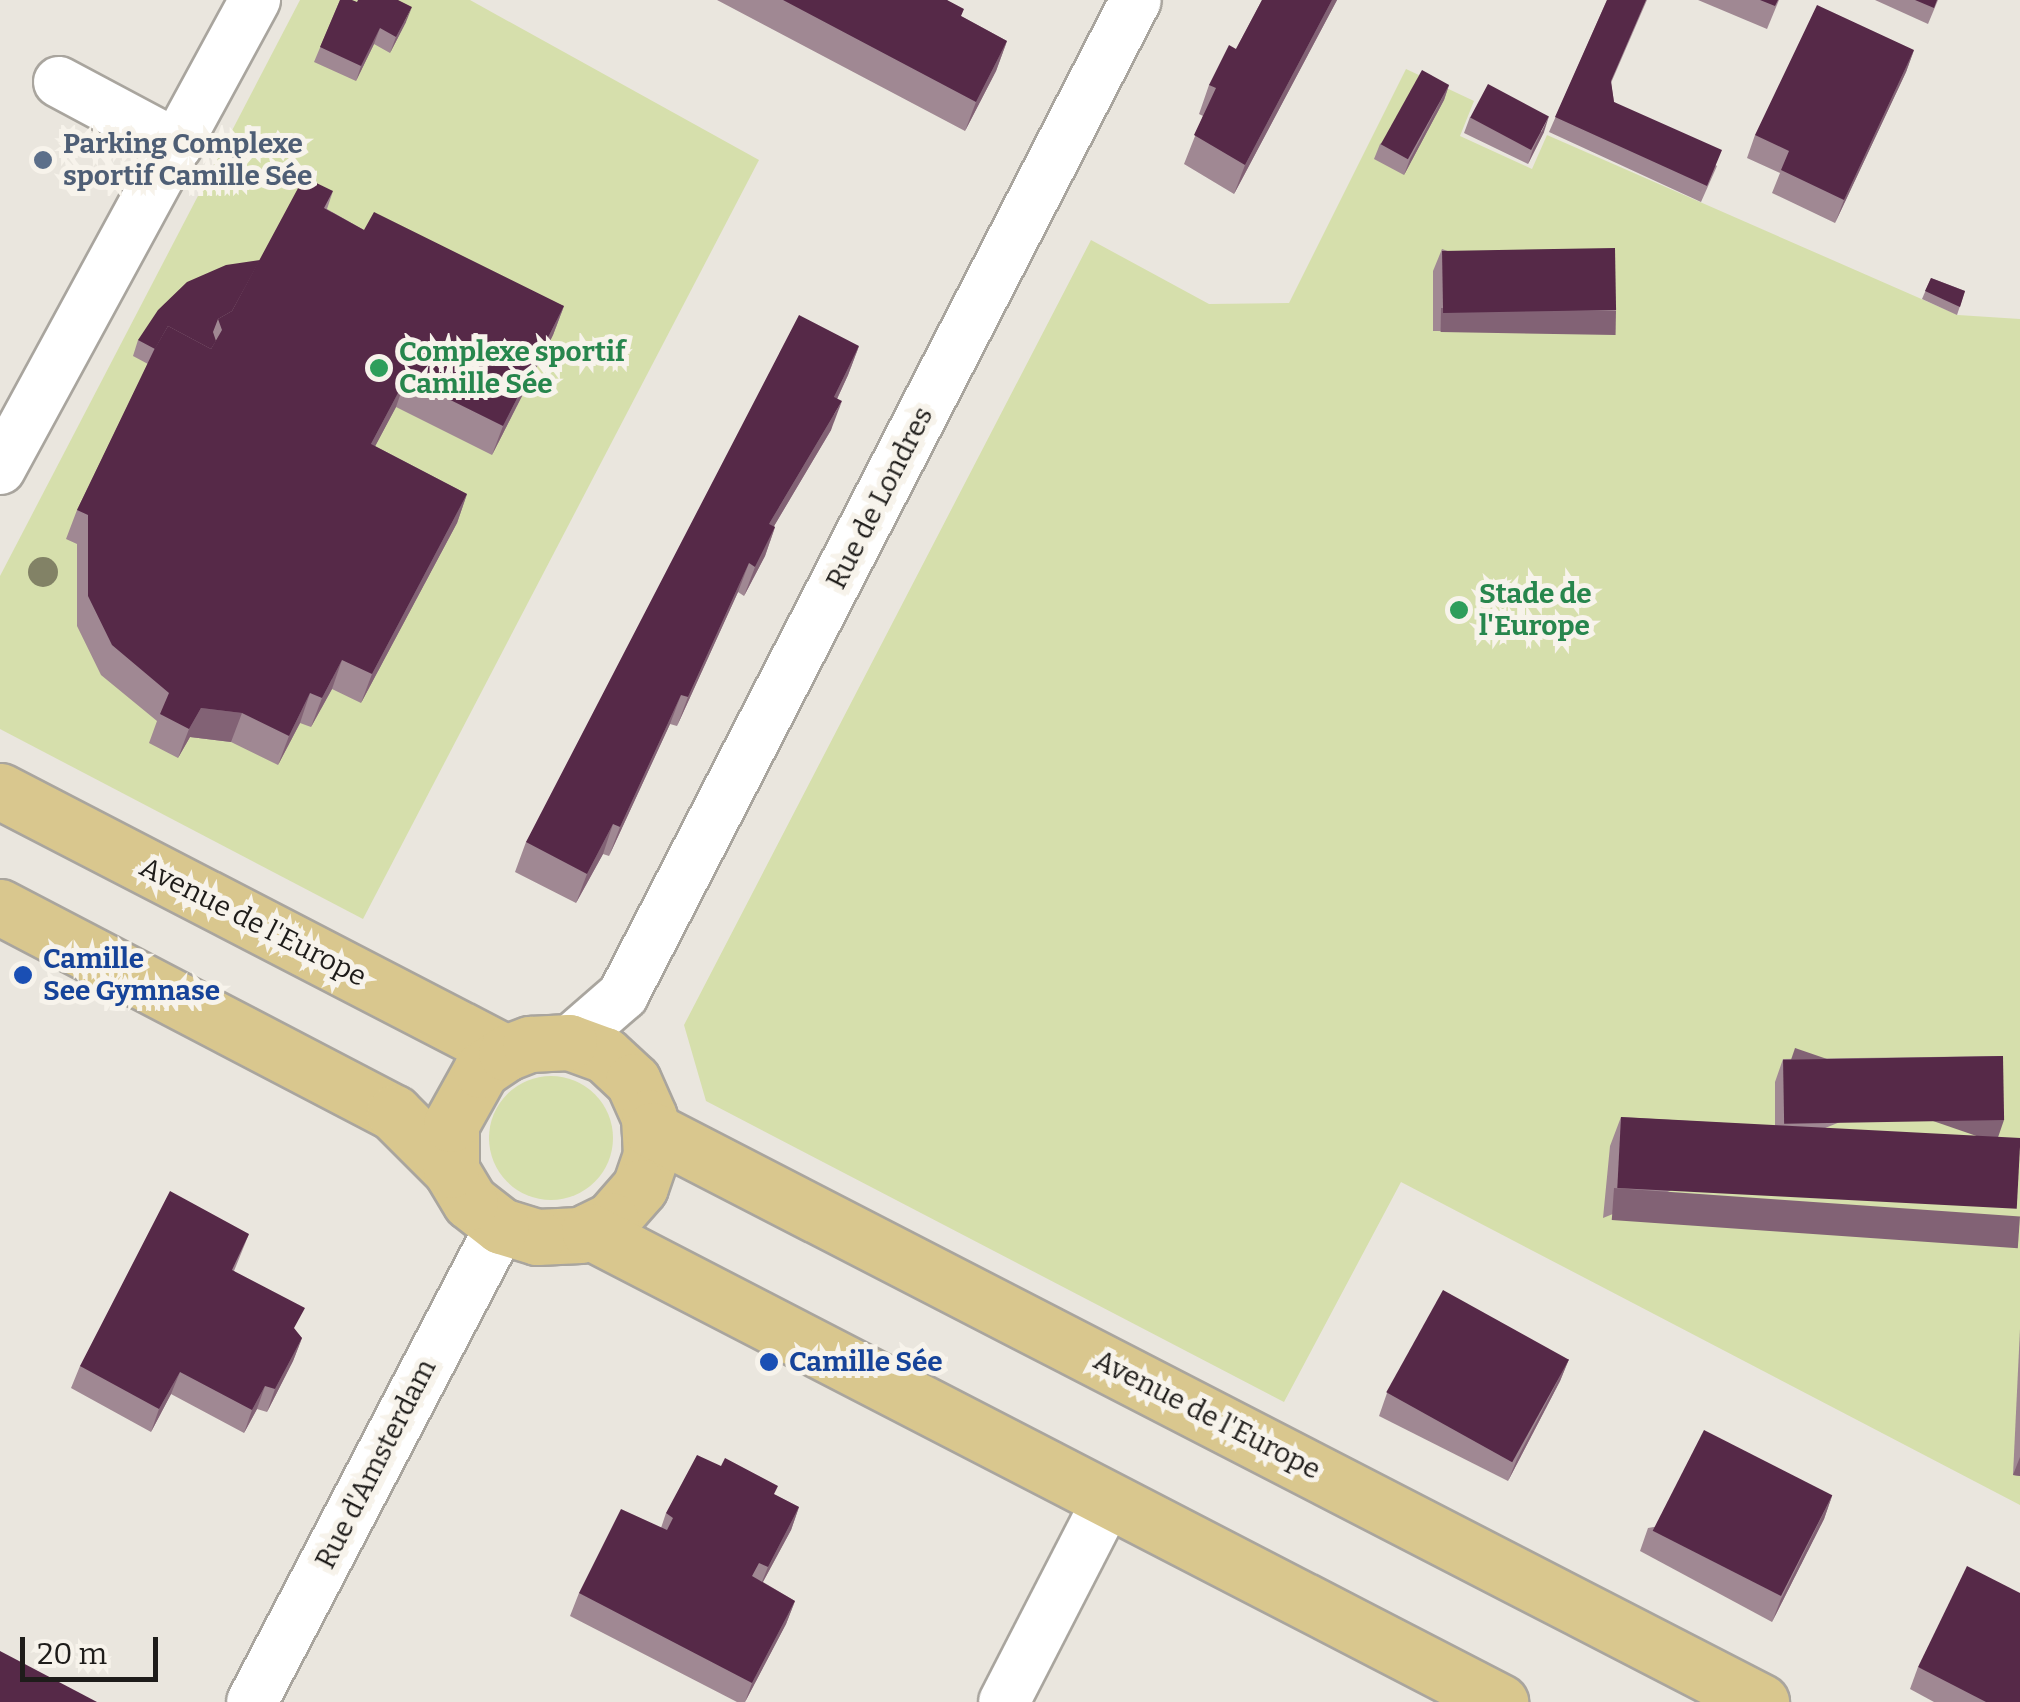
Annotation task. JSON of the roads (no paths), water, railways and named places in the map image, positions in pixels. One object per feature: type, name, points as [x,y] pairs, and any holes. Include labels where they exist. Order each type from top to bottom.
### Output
[{"type":"main road","name":"Avenue de l'Europe","points":[[0,791],[506,1053]]},
{"type":"main road","points":[[0,907],[394,1113],[451,1170],[470,1202],[501,1226],[537,1236],[590,1231],[612,1220],[640,1187],[652,1130],[633,1081],[618,1068],[569,1042],[506,1053],[481,1070],[457,1110],[451,1124],[451,1170]]},
{"type":"main road","name":"Avenue de l'Europe","points":[[652,1130],[1761,1702]]},
{"type":"main road","points":[[590,1231],[1500,1702]]},
{"type":"street","points":[[0,469],[255,0]]},
{"type":"street","name":"Rue de Londres","points":[[569,1042],[623,995],[1136,0]]},
{"type":"street","points":[[59,82],[177,145]]},
{"type":"street","name":"Rue de Londres","points":[[618,1068],[623,995]]},
{"type":"street","name":"Rue d'Amsterdam","points":[[252,1702],[501,1226]]},
{"type":"street","points":[[1004,1702],[1108,1500]]},
{"type":"place","name":"Parking Complexe sportif Camille Sée","points":[[43,160]]},
{"type":"place","name":"Complexe sportif Camille Sée","points":[[379,368]]},
{"type":"place","name":"Stade de l'Europe","points":[[1459,610]]},
{"type":"place","name":"Camille See Gymnase","points":[[23,975]]},
{"type":"place","name":"Camille Sée","points":[[769,1362]]}]
